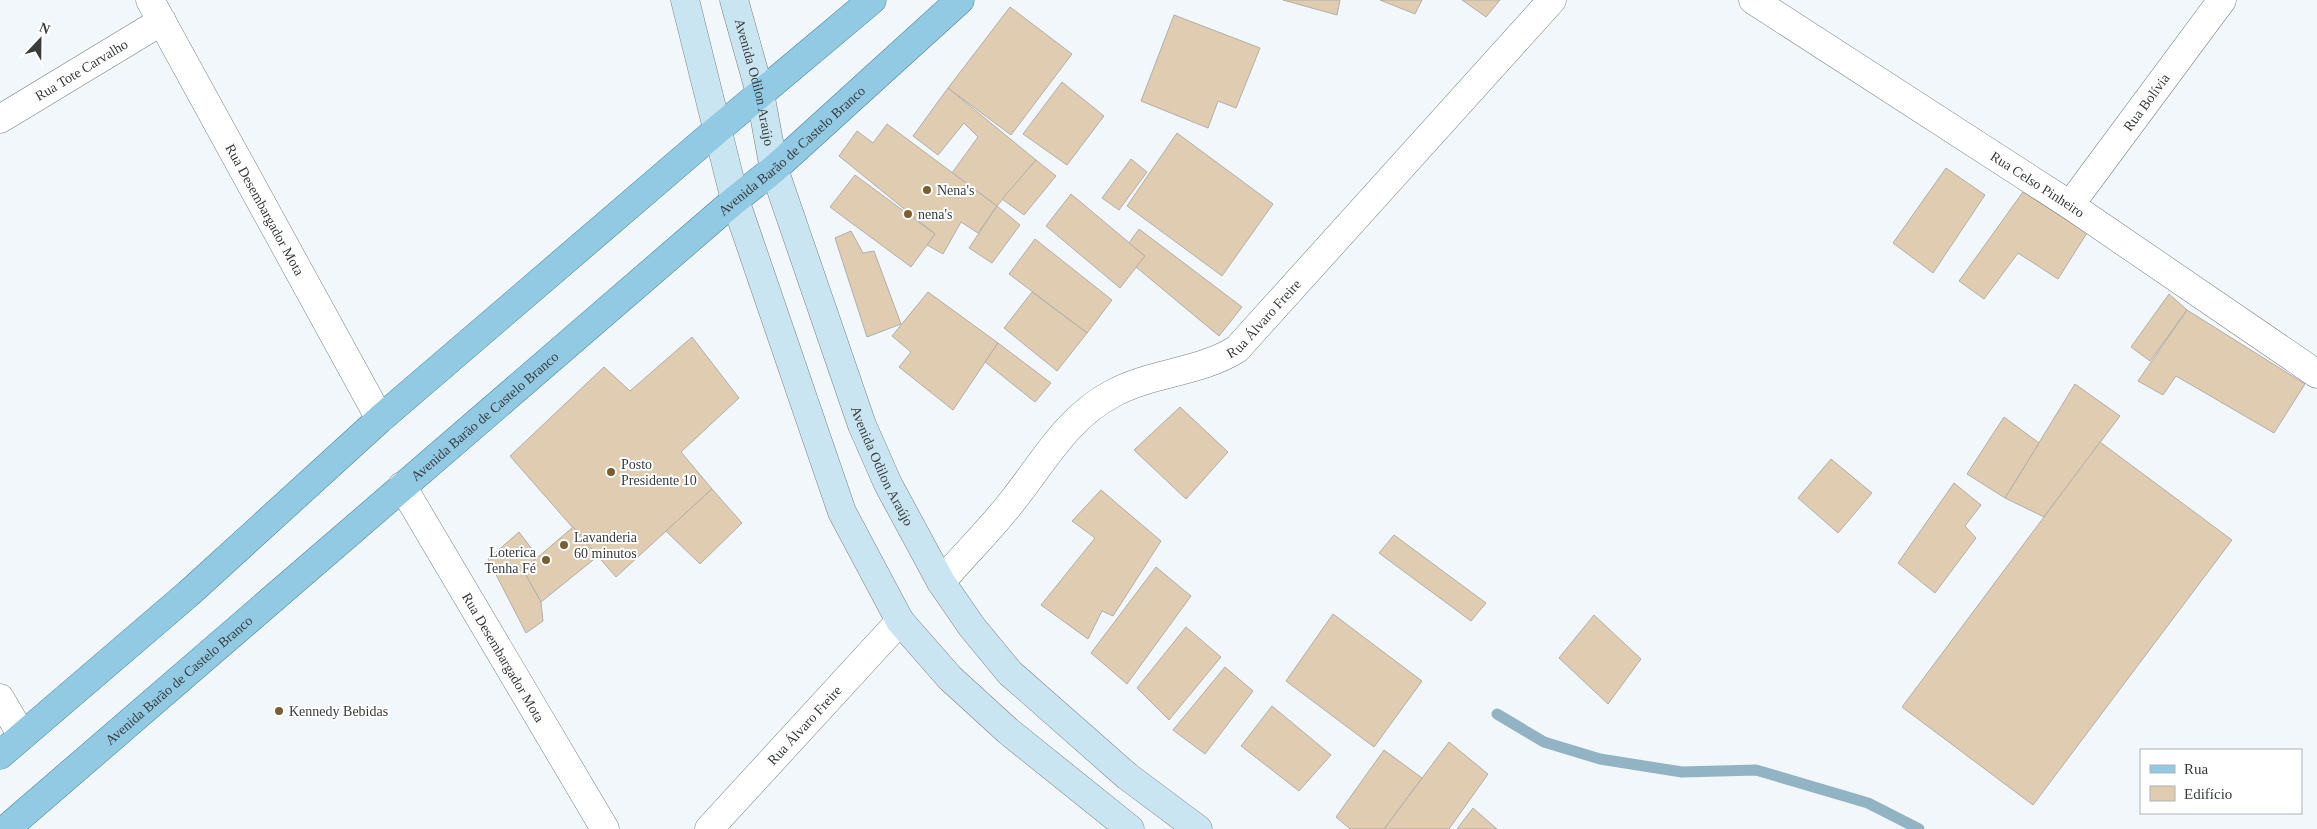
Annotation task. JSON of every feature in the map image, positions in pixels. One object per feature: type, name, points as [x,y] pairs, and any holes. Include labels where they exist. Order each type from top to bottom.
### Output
[{"type":"main road","points":[[685,0],[735,200],[842,512],[900,621],[950,678],[1008,732],[1130,829]]},
{"type":"main road","name":"Avenida Odilon Araújo","points":[[734,0],[760,94],[774,169],[862,426],[888,484],[940,582],[972,627],[1010,673],[1120,770],[1198,829]]},
{"type":"main road","points":[[0,755],[188,594],[380,419],[717,130],[872,0]]},
{"type":"main road","name":"Avenida Barão de Castelo Branco","points":[[6,829],[402,486],[735,200],[774,169],[960,0]]},
{"type":"street","name":"Rua Álvaro Freire","points":[[940,582],[1013,500],[1063,432],[1084,414],[1111,394],[1134,384],[1220,360],[1237,349],[1552,0]]},
{"type":"street","name":"Rua Celso Pinheiro","points":[[1753,0],[2070,205],[2317,374]]},
{"type":"street","name":"Rua Bolívia","points":[[2070,205],[2222,0]]},
{"type":"street","name":"Rua Tote Carvalho","points":[[0,119],[156,10]]},
{"type":"street","name":"Rua Desembargador Mota","points":[[156,10],[380,419]]},
{"type":"street","name":"Rua Desembargador Mota","points":[[402,486],[605,829]]},
{"type":"street","name":"Rua Álvaro Freire","points":[[709,829],[900,621]]},
{"type":"street","points":[[0,698],[22,736]]},
{"type":"building","points":[[1283,0],[1340,0],[1337,15]]},
{"type":"building","points":[[1380,0],[1422,0],[1415,14]]},
{"type":"building","points":[[1462,0],[1500,0],[1486,17]]},
{"type":"building","points":[[1010,7],[1072,54],[1011,135],[948,88]]},
{"type":"building","points":[[1174,15],[1260,48],[1236,108],[1218,101],[1208,128],[1141,101]]},
{"type":"building","points":[[1062,82],[1104,116],[1067,165],[1023,134]]},
{"type":"building","points":[[948,88],[1036,160],[997,206],[952,173],[978,137],[964,123],[938,155],[913,136]]},
{"type":"building","name":"Nena's","points":[[887,124],[997,206],[978,233],[961,222],[943,254],[927,245],[935,234],[839,156],[857,131],[873,143]]},
{"type":"building","points":[[1177,133],[1273,204],[1222,276],[1127,206]]},
{"type":"building","points":[[1131,159],[1147,172],[1119,210],[1102,198]]},
{"type":"building","points":[[1036,160],[1056,176],[1024,215],[1002,199]]},
{"type":"building","points":[[1946,168],[1985,195],[1933,273],[1893,243]]},
{"type":"building","points":[[855,175],[935,234],[911,267],[830,207]]},
{"type":"building","points":[[2023,192],[2087,233],[2058,279],[2018,253],[1984,299],[1959,281]]},
{"type":"building","points":[[1071,194],[1145,256],[1120,288],[1046,226]]},
{"type":"building","points":[[997,206],[1020,225],[992,263],[969,248]]},
{"type":"building","points":[[1139,229],[1242,307],[1219,336],[1136,267],[1145,256],[1129,243]]},
{"type":"building","points":[[851,231],[863,253],[874,251],[901,324],[867,337],[835,238]]},
{"type":"building","points":[[1035,239],[1112,300],[1087,333],[1009,274]]},
{"type":"building","points":[[928,292],[998,343],[953,410],[899,367],[911,352],[892,336]]},
{"type":"building","points":[[1032,292],[1087,333],[1057,371],[1004,328]]},
{"type":"building","points":[[2169,294],[2187,310],[2150,361],[2131,347]]},
{"type":"building","points":[[2187,310],[2305,384],[2274,433],[2176,376],[2163,395],[2138,381]]},
{"type":"building","name":"Posto Presidente 10","points":[[692,337],[739,398],[681,452],[712,489],[616,577],[510,456],[604,367],[630,391]]},
{"type":"building","points":[[998,343],[1051,383],[1035,402],[985,362]]},
{"type":"building","points":[[2075,384],[2120,416],[2044,517],[2005,498]]},
{"type":"building","points":[[1180,407],[1228,452],[1186,499],[1134,450]]},
{"type":"building","points":[[2004,417],[2039,443],[2005,498],[1967,474]]},
{"type":"building","points":[[2100,442],[2232,540],[2033,805],[1902,707]]},
{"type":"building","points":[[1831,459],[1872,493],[1838,533],[1798,498]]},
{"type":"building","points":[[1954,483],[1981,505],[1965,526],[1976,538],[1935,593],[1898,563]]},
{"type":"building","points":[[712,489],[742,523],[700,564],[666,531]]},
{"type":"building","points":[[1101,490],[1161,541],[1113,616],[1102,611],[1088,639],[1041,605],[1095,538],[1072,521]]},
{"type":"building","points":[[573,527],[598,556],[541,602],[523,570]]},
{"type":"building","points":[[519,532],[538,557],[523,570],[541,602],[543,621],[526,633],[488,559]]},
{"type":"building","points":[[1394,535],[1486,603],[1471,621],[1379,553]]},
{"type":"building","points":[[1156,567],[1191,596],[1127,684],[1091,653]]},
{"type":"building","points":[[1333,614],[1422,681],[1374,747],[1286,681]]},
{"type":"building","points":[[1594,615],[1641,659],[1608,704],[1559,658]]},
{"type":"building","points":[[1186,627],[1221,657],[1169,720],[1137,688]]},
{"type":"building","points":[[1225,667],[1253,691],[1205,754],[1173,730]]},
{"type":"building","points":[[1272,706],[1331,755],[1299,791],[1241,746]]},
{"type":"building","points":[[1449,742],[1488,774],[1449,829],[1384,829]]},
{"type":"building","points":[[1384,750],[1422,778],[1384,829],[1350,829],[1336,817]]},
{"type":"building","points":[[1473,808],[1497,829],[1457,829]]},
{"type":"waterway","points":[[1497,714],[1544,742],[1600,759],[1682,772],[1756,770],[1868,803],[1919,829]]},
{"type":"place","name":"Nena's","points":[[927,190]]},
{"type":"place","name":"nena's","points":[[908,214]]},
{"type":"place","name":"Posto Presidente 10","points":[[611,472]]},
{"type":"place","name":"Lavanderia 60 minutos","points":[[564,545]]},
{"type":"place","name":"Loterica Tenha Fé","points":[[546,560]]},
{"type":"place","name":"Kennedy Bebidas","points":[[279,711]]}]
